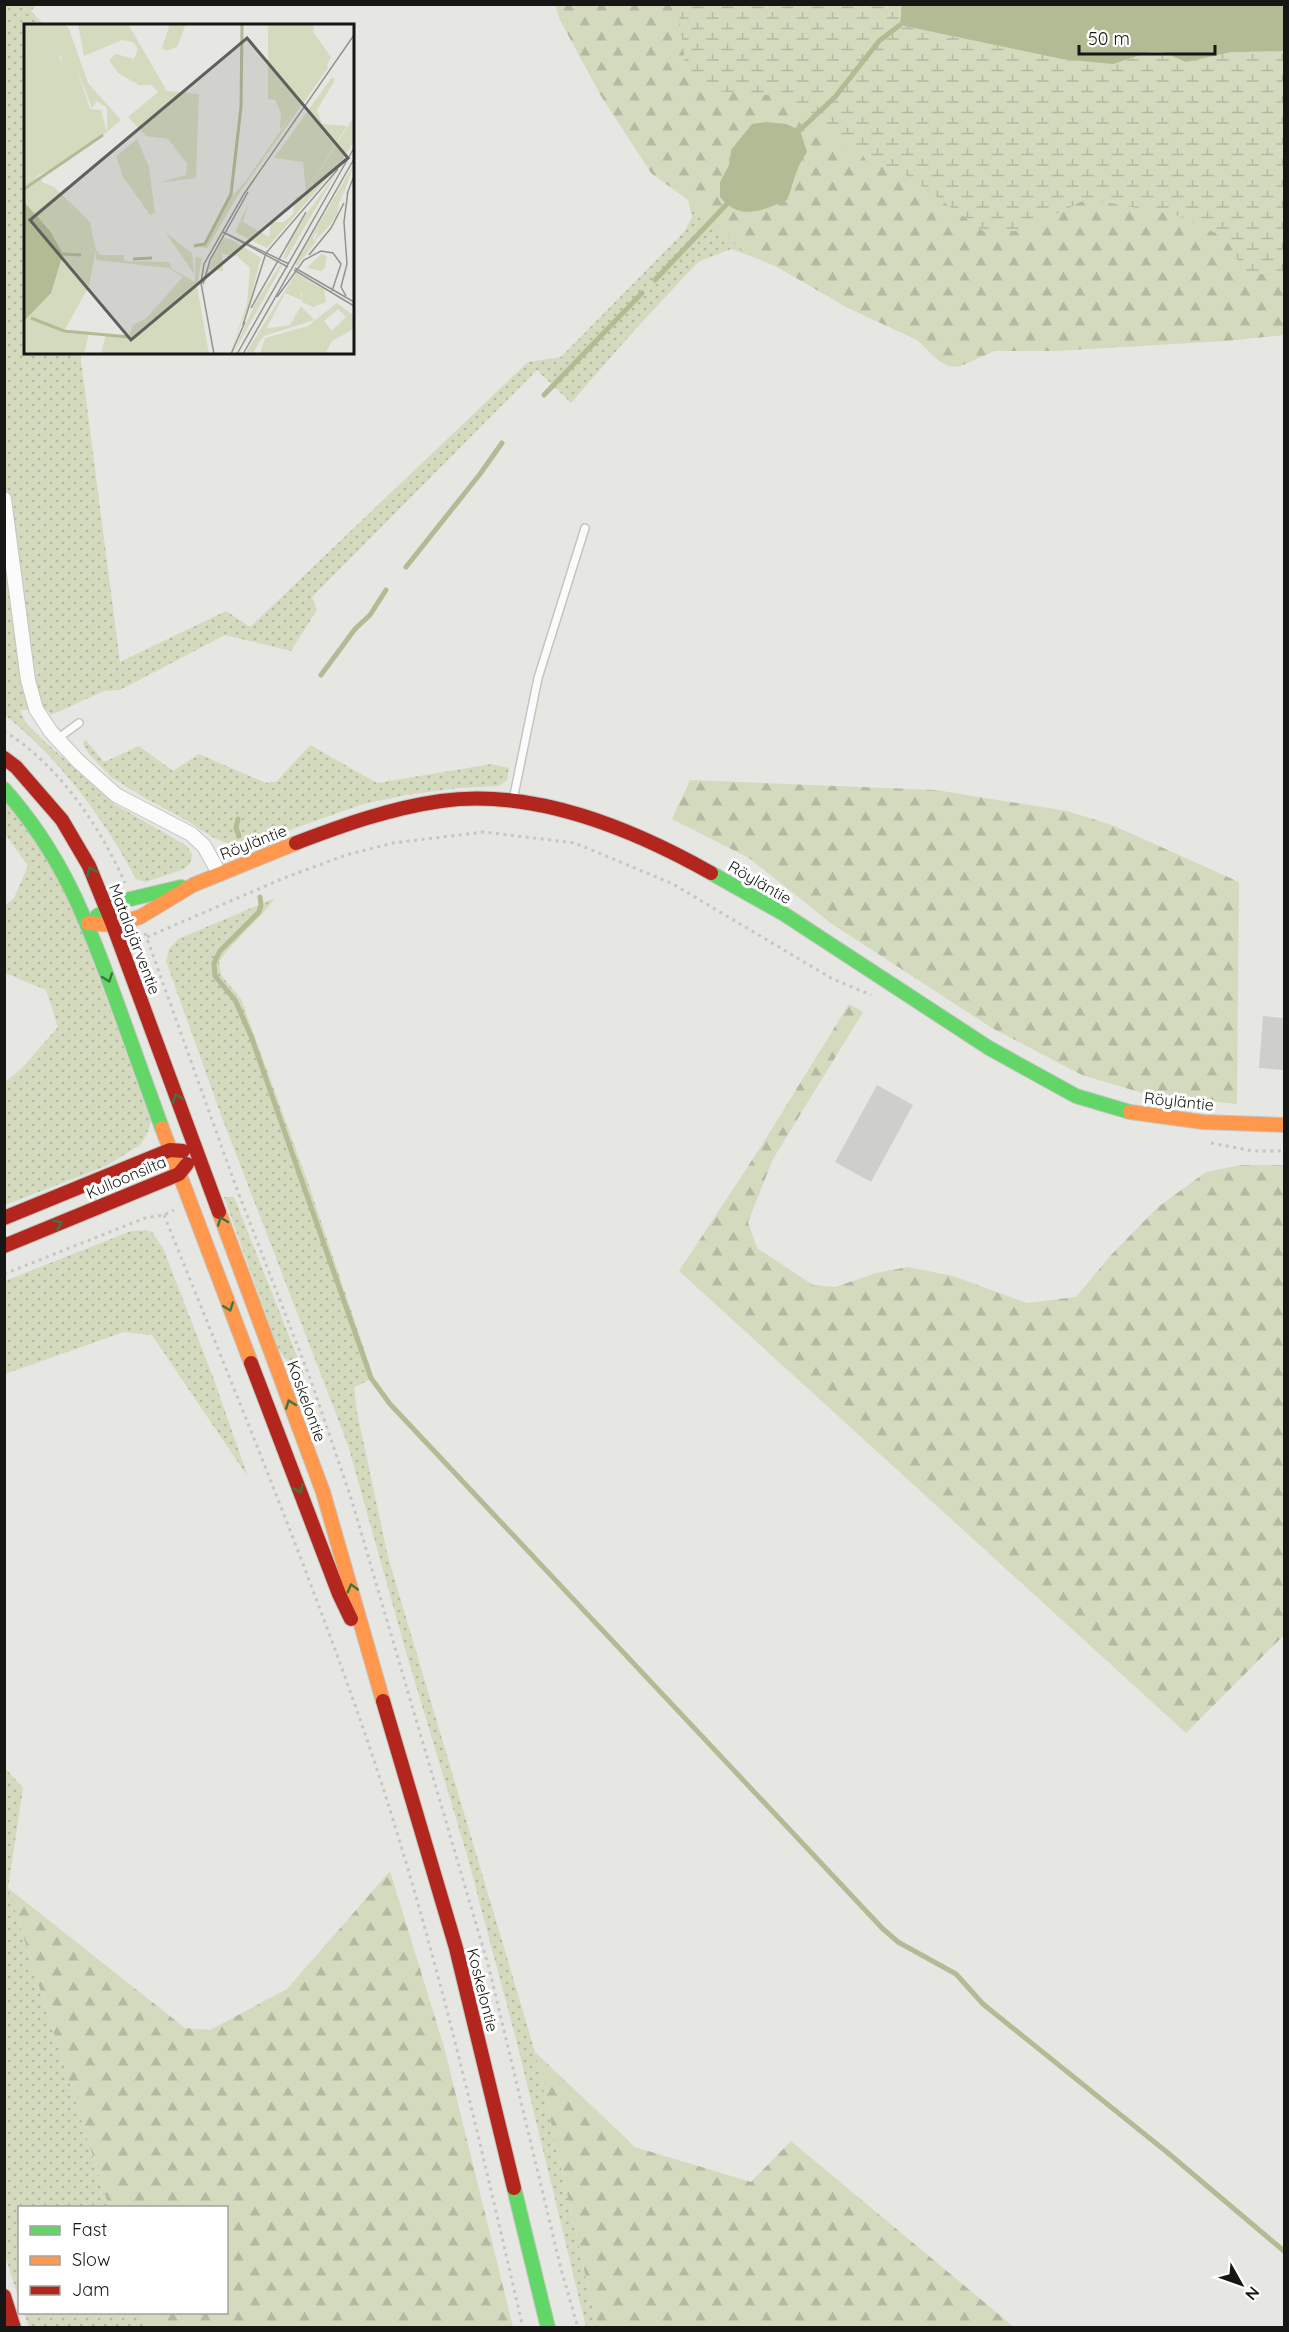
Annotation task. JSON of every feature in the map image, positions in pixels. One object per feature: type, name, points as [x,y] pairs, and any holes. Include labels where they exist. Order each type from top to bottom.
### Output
[{"type":"main road","name":"Matalajärventie","points":[[4,758],[16,767],[62,820],[89,866],[197,1153]]},
{"type":"main road","points":[[4,789],[28,816],[64,873],[88,923],[178,1174]]},
{"type":"main road","name":"Röyläntie","points":[[88,923],[113,925],[153,910],[193,885],[219,873],[336,828],[408,807],[443,801],[481,799],[539,806],[596,820],[679,855],[784,914],[989,1048],[1076,1096],[1126,1112],[1203,1122],[1284,1125]]},
{"type":"main road","name":"Röyläntie","points":[[88,923],[106,908],[146,893],[193,885]]},
{"type":"main road","name":"Kulloonsilta","points":[[4,1218],[170,1150],[197,1153]]},
{"type":"main road","name":"Kulloonsilta","points":[[4,1246],[178,1174],[197,1153]]},
{"type":"main road","name":"Koskelontie","points":[[197,1153],[323,1492],[456,1948],[548,2328]]},
{"type":"main road","name":"Koskelontie","points":[[178,1174],[339,1594],[372,1665]]},
{"type":"main road","points":[[4,2296],[14,2328]]},
{"type":"street","points":[[4,499],[28,680],[36,709],[57,739],[78,761],[116,795],[191,834],[204,846],[219,873]]},
{"type":"lane","points":[[513,803],[538,678],[585,528]]},
{"type":"lane","points":[[57,739],[79,723]]},
{"type":"path","points":[[578,2328],[561,2269],[489,1968],[351,1498],[310,1378],[235,1184],[147,937],[284,878],[346,855],[393,843],[484,832],[575,843],[673,884],[831,978],[871,995]]},
{"type":"path","points":[[1210,1142],[1254,1151],[1284,1150]]},
{"type":"path","points":[[4,1274],[145,1218],[164,1215],[314,1593],[373,1758],[436,1968],[523,2328]]},
{"type":"green space","points":[[4,5],[36,5],[31,11],[43,24],[24,24],[24,354],[80,354],[120,662],[226,611],[250,627],[528,362],[561,357],[684,232],[692,217],[688,200],[748,255],[731,249],[698,262],[571,403],[537,370],[312,597],[317,610],[291,651],[225,635],[120,690],[104,691],[51,715],[46,709],[20,710],[26,723],[42,739],[116,805],[187,846],[192,854],[191,862],[184,869],[146,882],[136,879],[95,811],[79,790],[44,750],[5,715]]},
{"type":"green space","points":[[555,5],[902,5],[1284,51],[1284,335],[1226,341],[1055,351],[995,351],[958,367],[948,366],[939,361],[917,340],[848,308],[777,267],[748,255],[688,200],[651,173],[601,96],[560,20]],"holes":[[[766,122],[797,167],[793,186],[720,182],[729,165],[731,150],[752,125]]]},
{"type":"green space","points":[[678,5],[902,5],[900,25],[1062,59],[1113,64],[1149,52],[1163,52],[1186,62],[1231,52],[1284,51],[1284,277],[1244,272],[1226,238],[1176,215],[1087,199],[1021,231],[983,231],[908,176],[866,161],[862,153],[837,142],[806,109],[782,96],[714,91],[686,72]]},
{"type":"green space","points":[[85,739],[104,762],[139,746],[173,771],[199,754],[266,783],[277,781],[310,745],[377,783],[492,764],[509,768],[507,780],[499,786],[458,788],[363,804],[248,845],[227,843],[212,837],[111,777],[89,754],[83,744]]},
{"type":"green space","points":[[690,780],[936,790],[1067,811],[1112,825],[1239,882],[1237,1104],[1149,1095],[1082,1075],[992,1028],[832,924],[749,858],[672,819]]},
{"type":"green space","points":[[5,799],[46,856],[77,918],[151,1121],[140,1145],[106,1166],[5,1205],[4,1083],[21,1069],[58,1027],[46,990],[5,973],[5,905],[14,898],[28,866],[5,834]]},
{"type":"green space","points":[[275,898],[219,962],[221,975],[241,999],[306,1177],[374,1378],[354,1387],[357,1412],[388,1557],[535,2052],[597,2327],[586,2327],[517,2043],[467,1855],[406,1652],[348,1445],[221,1115],[166,961],[169,949],[178,939]]},
{"type":"green space","points":[[849,1004],[863,1012],[773,1159],[748,1222],[757,1248],[813,1285],[835,1287],[876,1273],[908,1267],[953,1276],[1027,1303],[1076,1297],[1111,1255],[1158,1207],[1206,1172],[1241,1165],[1284,1165],[1284,1635],[1186,1733],[679,1271],[760,1148]]},
{"type":"green space","points":[[224,1197],[234,1197],[304,1374],[299,1377],[278,1349]]},
{"type":"green space","points":[[131,1231],[152,1232],[163,1248],[213,1377],[248,1477],[152,1335],[124,1332],[5,1374],[5,1281]]},
{"type":"green space","points":[[4,1767],[23,1788],[8,1888],[109,2206],[18,2206],[18,2297],[4,2252]]},
{"type":"green space","points":[[390,1871],[444,2047],[513,2327],[147,2327],[142,2314],[228,2314],[228,2206],[109,2206],[8,1888],[185,2028],[210,2030],[287,1989]]},
{"type":"green space","points":[[535,2052],[635,2147],[751,2182],[791,2141],[1014,2327],[597,2327]]},
{"type":"green space","points":[[24,2314],[142,2314],[147,2327],[29,2327]]},
{"type":"shaded area","points":[[902,5],[1284,5],[1284,51],[1231,52],[1186,62],[1163,52],[1149,52],[1113,64],[1062,59],[900,25]]},
{"type":"shaded area","points":[[766,122],[786,124],[800,130],[807,152],[787,200],[761,210],[744,212],[728,205],[720,197],[720,182],[729,165],[731,150],[752,124]]},
{"type":"building","points":[[1263,1016],[1284,1018],[1284,1070],[1259,1068]]},
{"type":"building","points":[[877,1085],[913,1105],[871,1182],[835,1162]]},
{"type":"waterway","points":[[800,130],[835,97],[879,41],[900,25]]},
{"type":"waterway","points":[[655,280],[726,205]]},
{"type":"waterway","points":[[544,395],[642,293]]},
{"type":"waterway","points":[[406,567],[502,443]]},
{"type":"waterway","points":[[321,675],[355,629],[370,615],[386,590]]},
{"type":"waterway","points":[[238,819],[236,828],[239,836]]},
{"type":"waterway","points":[[260,897],[259,912],[220,951],[214,963],[215,976],[235,1000],[251,1036],[371,1378],[390,1404],[882,1928],[898,1942],[956,1974],[983,2004],[1168,2153],[1284,2251]]},
{"type":"traffic: fast","points":[[4,789],[42,838],[58,864],[84,917],[162,1128]]},
{"type":"traffic: fast","points":[[711,873],[784,914],[989,1048],[1076,1096],[1130,1112]]},
{"type":"traffic: fast","points":[[97,916],[126,900],[181,887]]},
{"type":"traffic: fast","points":[[514,2188],[548,2328]]},
{"type":"traffic: slow","points":[[88,923],[113,925],[140,917],[193,885],[296,843]]},
{"type":"traffic: slow","points":[[1130,1112],[1203,1122],[1284,1125]]},
{"type":"traffic: slow","points":[[162,1128],[251,1363]]},
{"type":"traffic: slow","points":[[219,1212],[323,1492],[383,1701]]},
{"type":"traffic: jam","points":[[4,758],[16,767],[62,820],[89,866],[219,1212]]},
{"type":"traffic: jam","points":[[296,843],[367,818],[422,804],[476,799],[511,800],[581,815],[615,827],[680,856],[711,873]]},
{"type":"traffic: jam","points":[[4,1218],[170,1150],[183,1151]]},
{"type":"traffic: jam","points":[[4,1246],[179,1174],[187,1164]]},
{"type":"traffic: jam","points":[[251,1363],[339,1594],[351,1619]]},
{"type":"traffic: jam","points":[[383,1701],[456,1948],[514,2188]]},
{"type":"traffic: jam","points":[[4,2296],[14,2328]]}]
